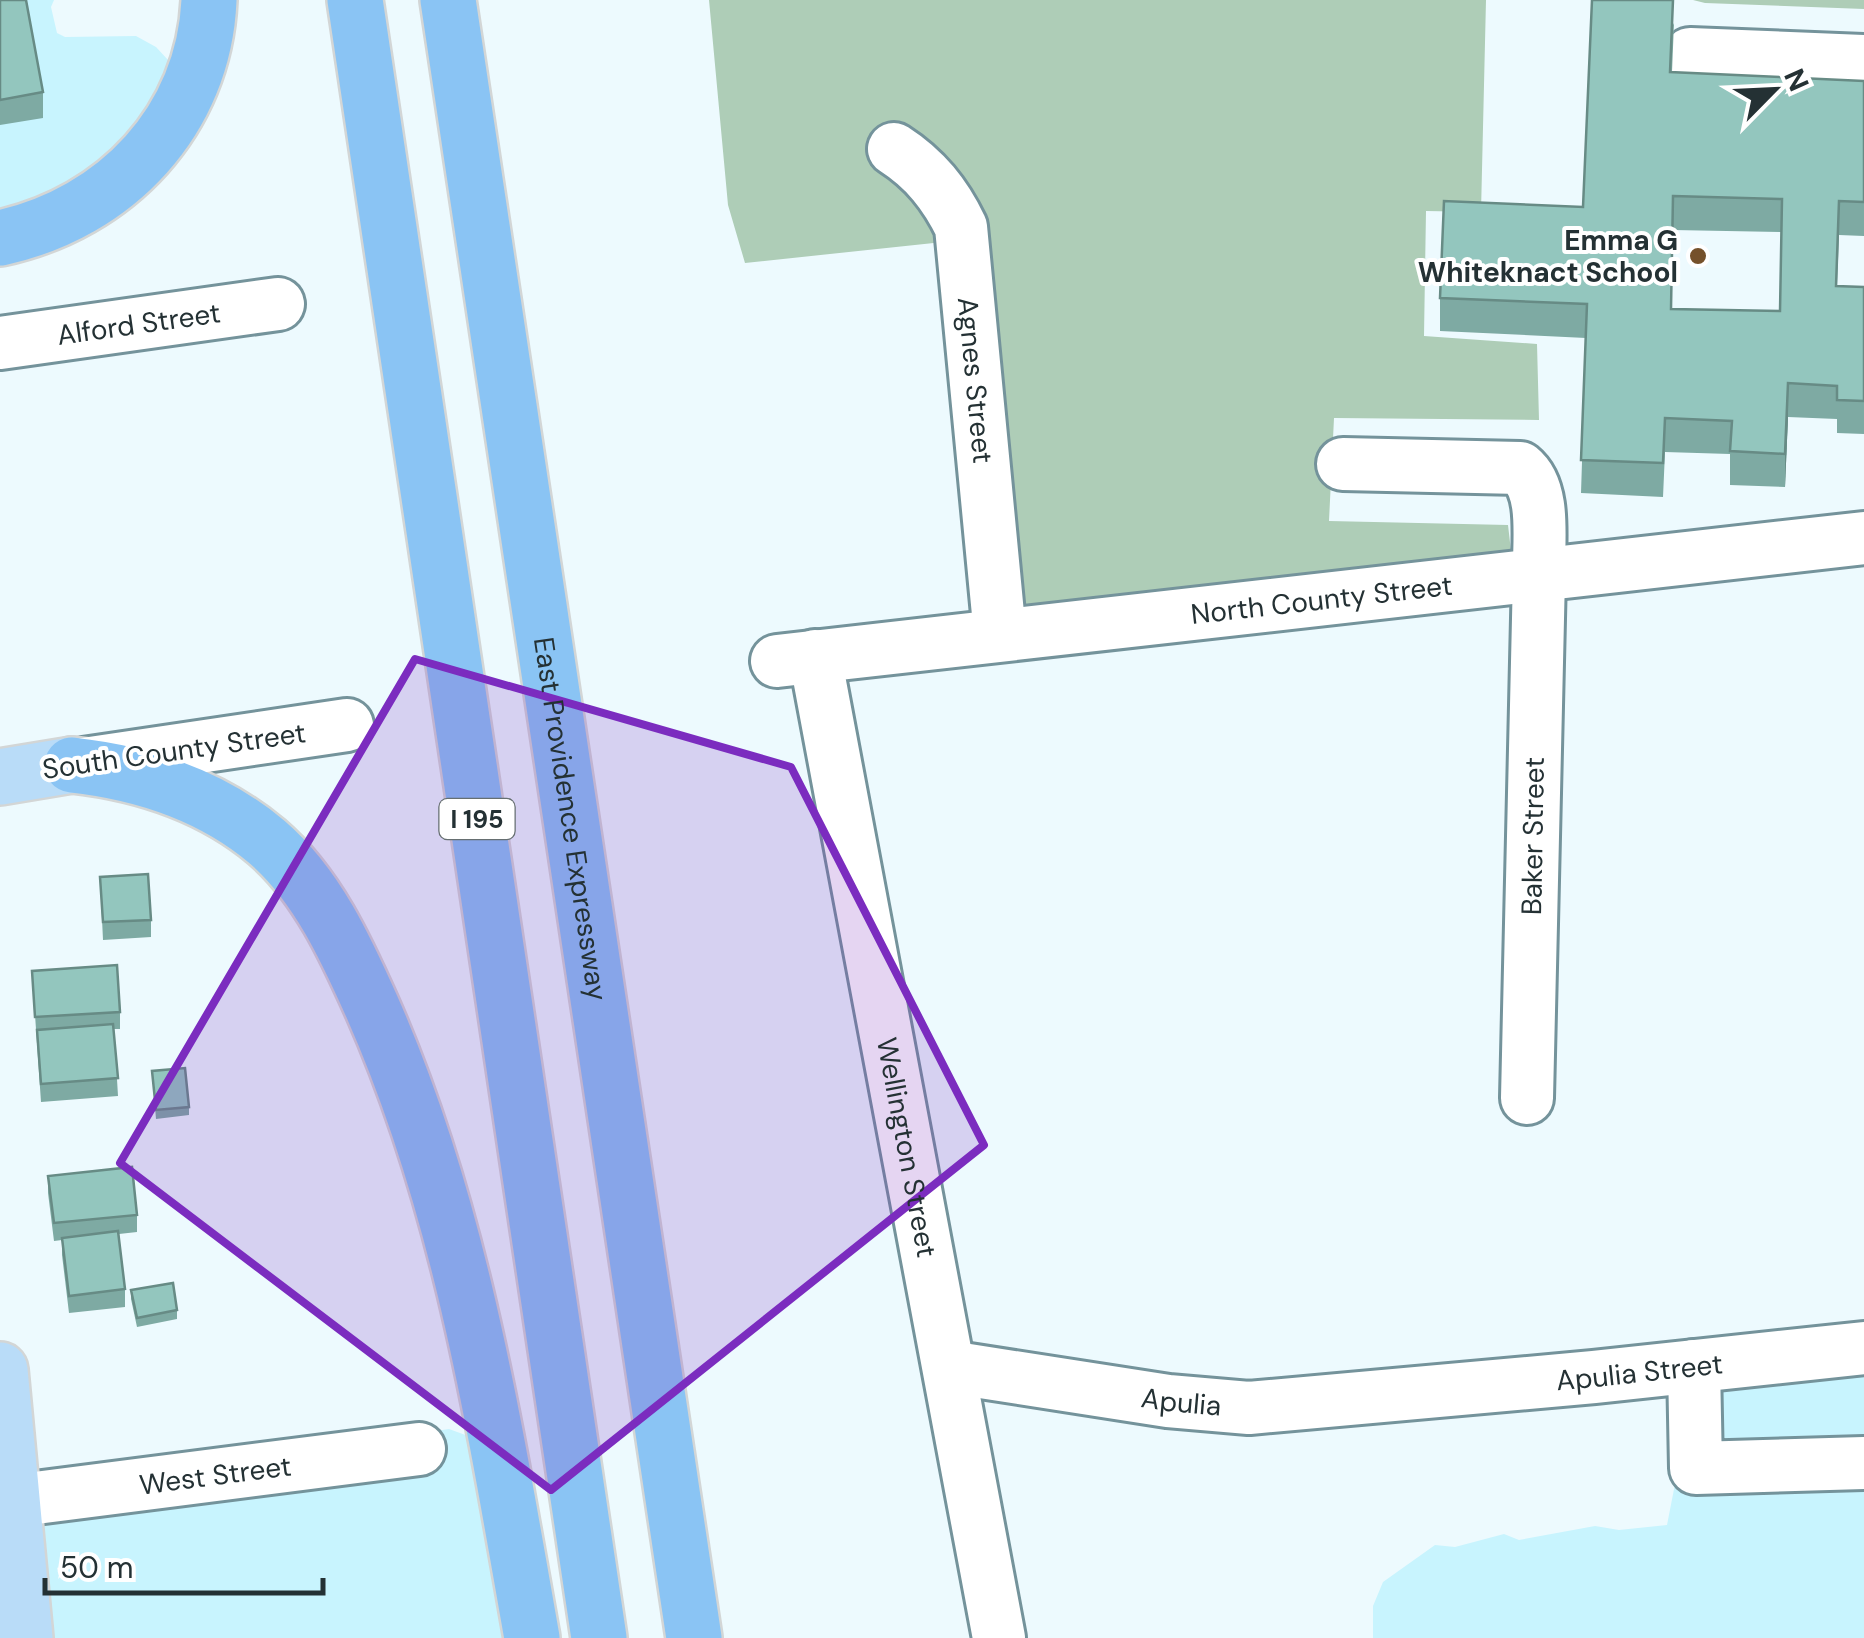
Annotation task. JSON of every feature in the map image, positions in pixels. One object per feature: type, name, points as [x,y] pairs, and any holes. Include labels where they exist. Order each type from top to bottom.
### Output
[{"type":"highway","points":[[0,238],[66,217],[118,185],[142,162],[162,137],[192,81],[202,50],[209,0]]},
{"type":"highway","name":"I 195","points":[[355,0],[600,1638]]},
{"type":"highway","name":"East Providence Expressway","points":[[448,0],[694,1638]]},
{"type":"highway","points":[[474,0],[478,201]]},
{"type":"highway","points":[[72,765],[124,772],[182,790],[241,823],[291,866],[337,936],[400,1076],[448,1222],[479,1345],[532,1638]]},
{"type":"main road","name":"South County Street","points":[[0,776],[72,765]]},
{"type":"main road","points":[[0,1370],[9,1529],[25,1638]]},
{"type":"street","points":[[1690,54],[1864,60]]},
{"type":"street","name":"Agnes Street","points":[[894,148],[915,162],[946,198],[962,227],[1000,635]]},
{"type":"street","name":"Alford Street","points":[[0,343],[278,304]]},
{"type":"street","name":"Baker Street","points":[[1343,464],[1520,468],[1530,476],[1537,493],[1539,575],[1527,1098]]},
{"type":"street","name":"North County Street","points":[[796,658],[1864,538]]},
{"type":"street","name":"Wellington Street","points":[[796,658],[949,1367],[999,1638]]},
{"type":"street","name":"South County Street","points":[[72,765],[347,725]]},
{"type":"street","name":"Apulia Street","points":[[1414,1393],[1864,1348]]},
{"type":"street","points":[[1694,1366],[1696,1468],[1864,1463]]},
{"type":"street","name":"Apulia","points":[[949,1367],[1168,1401],[1249,1408],[1414,1393]]},
{"type":"street","name":"West Street","points":[[9,1529],[419,1448]]},
{"type":"highlighted area","points":[[415,659],[791,767],[984,1145],[551,1490],[120,1163]]},
{"type":"shaded area","points":[[0,0],[54,0],[51,7],[57,33],[65,37],[136,36],[156,47],[182,75],[116,168],[0,219]]},
{"type":"shaded area","points":[[1864,1344],[1864,1638],[1373,1638],[1373,1606],[1383,1582],[1435,1545],[1455,1547],[1504,1534],[1519,1540],[1595,1526],[1619,1530],[1667,1525],[1675,1484],[1677,1398],[1620,1401],[1611,1394]]},
{"type":"shaded area","points":[[449,1429],[479,1440],[504,1638],[0,1638],[6,1498]]},
{"type":"green space","points":[[709,0],[1486,0],[1481,212],[1426,211],[1424,336],[1537,344],[1539,420],[1334,418],[1329,521],[1508,525],[1514,577],[996,635],[962,240],[745,263],[728,205]]},
{"type":"green space","points":[[1693,0],[1864,0],[1864,9],[1705,3]]},
{"type":"building","points":[[0,0],[26,0],[43,92],[0,100]]},
{"type":"building","points":[[1592,0],[1673,0],[1670,72],[1864,81],[1864,202],[1839,201],[1836,286],[1864,287],[1864,401],[1837,400],[1837,386],[1788,383],[1785,454],[1730,451],[1732,421],[1665,418],[1663,463],[1581,460],[1587,304],[1440,298],[1444,201],[1583,207]],"holes":[[[1673,196],[1782,199],[1780,311],[1671,309]]]},
{"type":"building","points":[[148,874],[151,920],[103,922],[100,877]]},
{"type":"building","points":[[117,965],[120,1012],[35,1017],[32,971]]},
{"type":"building","points":[[113,1024],[118,1078],[41,1084],[37,1030]]},
{"type":"building","points":[[185,1068],[189,1107],[156,1110],[152,1071]]},
{"type":"building","points":[[132,1167],[137,1215],[54,1223],[48,1176]]},
{"type":"building","points":[[118,1231],[125,1289],[69,1296],[62,1238]]},
{"type":"building","points":[[173,1283],[177,1310],[137,1318],[131,1290]]},
{"type":"place","name":"Emma G Whiteknact School","points":[[1698,256]]}]
